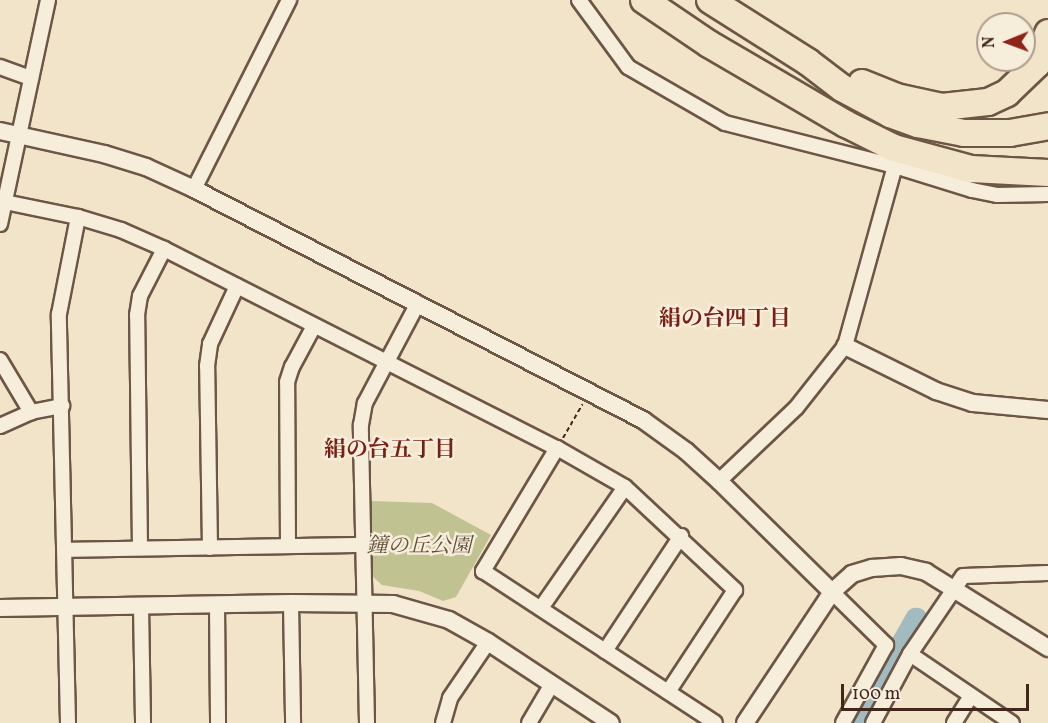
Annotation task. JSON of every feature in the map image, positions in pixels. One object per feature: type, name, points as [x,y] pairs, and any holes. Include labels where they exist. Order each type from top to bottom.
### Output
[{"type":"highway","points":[[644,0],[710,44],[846,124],[894,148],[971,169],[1048,173]]},
{"type":"highway","points":[[710,0],[808,62],[842,88],[868,104],[918,124],[964,134],[988,135],[1048,126]]},
{"type":"highway","points":[[808,62],[896,97],[942,107],[966,107],[988,102],[1007,93],[1023,80],[1037,64],[1048,33]]},
{"type":"highway","points":[[846,124],[977,148],[1016,146],[1048,141]]},
{"type":"street","points":[[0,224],[2,201],[48,0]]},
{"type":"street","points":[[194,189],[289,0]]},
{"type":"street","points":[[579,0],[628,67],[725,123],[896,166],[972,190],[997,195],[1048,194]]},
{"type":"street","points":[[0,67],[31,78]]},
{"type":"street","points":[[0,131],[104,154],[146,167],[194,189],[591,391],[643,420],[686,451],[719,481],[886,645],[843,723]]},
{"type":"street","points":[[719,481],[796,408],[845,346],[896,166]]},
{"type":"street","points":[[2,201],[78,217],[121,230],[164,249],[557,448],[626,487],[681,536],[735,590],[668,692]]},
{"type":"street","points":[[68,723],[59,314],[78,217]]},
{"type":"street","points":[[141,548],[137,315],[140,296],[164,249]]},
{"type":"street","points":[[210,548],[207,366],[210,344],[237,286]]},
{"type":"street","points":[[367,723],[361,425],[365,404],[418,303]]},
{"type":"street","points":[[288,546],[287,382],[292,367],[314,326]]},
{"type":"street","points":[[845,346],[936,391],[964,400],[1015,408],[1048,410]]},
{"type":"street","points":[[0,360],[31,412]]},
{"type":"street","points":[[0,426],[31,412],[62,406]]},
{"type":"street","points":[[557,448],[483,571],[715,723]]},
{"type":"street","points":[[541,609],[626,487]]},
{"type":"street","points":[[605,651],[681,536]]},
{"type":"street","points":[[65,550],[364,545]]},
{"type":"street","points":[[745,723],[832,592],[852,574],[872,568],[901,566],[926,572],[954,587],[1048,648]]},
{"type":"street","points":[[873,723],[910,654],[963,576],[1048,573]]},
{"type":"street","points":[[0,608],[365,602],[420,610],[449,620],[488,642],[611,723]]},
{"type":"street","points":[[291,603],[293,723]]},
{"type":"street","points":[[216,604],[218,723]]},
{"type":"street","points":[[141,606],[143,723]]},
{"type":"street","points":[[443,723],[450,698],[488,642]]},
{"type":"street","points":[[910,654],[1012,723]]},
{"type":"street","points":[[529,723],[552,684]]},
{"type":"street","points":[[954,723],[971,696]]},
{"type":"path","points":[[557,448],[591,391]]},
{"type":"green space","name":"鐘の丘公園","points":[[371,501],[432,503],[491,535],[456,597],[443,601],[419,591],[382,585],[371,575]]},
{"type":"waterway","points":[[857,723],[916,619]]},
{"type":"district","name":"絹の台四丁目","points":[[725,320]]},
{"type":"district","name":"絹の台五丁目","points":[[390,451]]}]
